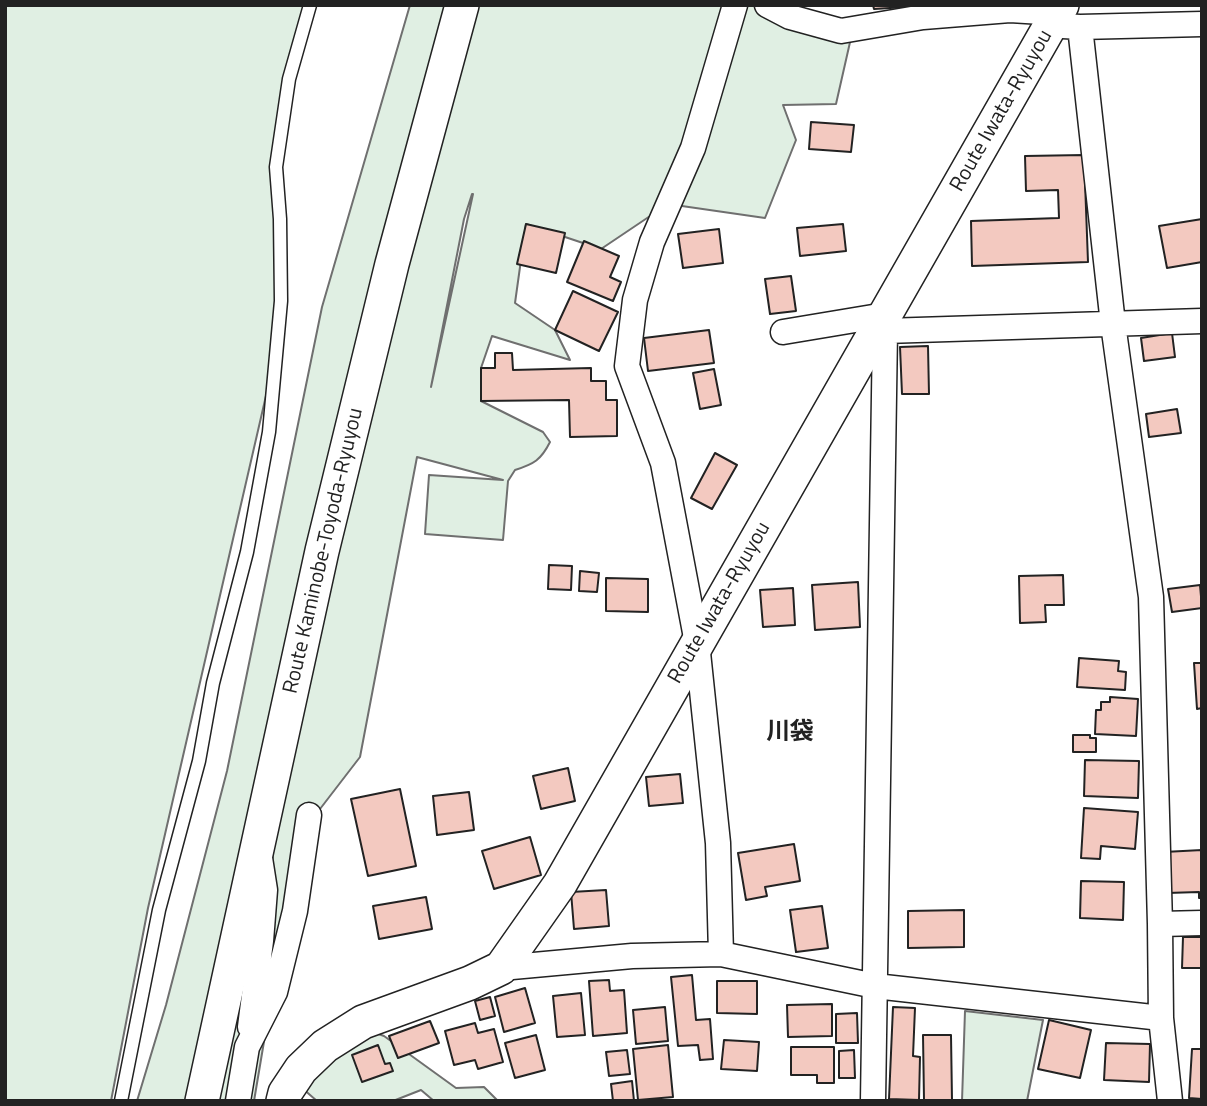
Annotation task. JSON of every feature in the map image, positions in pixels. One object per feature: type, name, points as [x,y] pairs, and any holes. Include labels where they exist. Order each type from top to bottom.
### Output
[{"type":"main road","name":"Route Kaminobe-Toyoda-Ryuyou","points":[[202,1101],[322,551],[392,264],[462,5]]},
{"type":"main road","name":"Route Iwata-Ryuyou","points":[[283,1101],[285,1093],[301,1069],[326,1046],[363,1022],[470,983],[501,968],[560,884],[697,643],[1063,17]]},
{"type":"street","points":[[721,954],[719,843],[697,643],[663,463],[627,366],[635,300],[648,254],[693,148],[735,5]]},
{"type":"street","points":[[767,5],[790,17],[841,31],[923,17],[1010,10],[1063,17],[1202,24]]},
{"type":"street","points":[[1063,17],[1112,324],[1151,597],[1161,1018],[1170,1101]]},
{"type":"street","points":[[783,332],[883,324],[1112,324],[1202,321]]},
{"type":"street","points":[[873,1101],[883,324]]},
{"type":"street","points":[[248,1101],[247,1047],[275,992],[295,911],[309,815]]},
{"type":"street","points":[[237,1101],[261,941],[265,890],[258,843]]},
{"type":"street","points":[[1160,924],[1202,923]]},
{"type":"street","points":[[501,968],[632,956],[721,954],[875,986],[1161,1018]]},
{"type":"lane","points":[[121,1101],[159,910],[200,761],[213,683],[247,552],[270,432],[281,300],[281,219],[276,167],[289,79],[310,5]]},
{"type":"green space","points":[[5,5],[314,5],[282,123],[277,348],[148,908],[111,1101],[5,1101]]},
{"type":"green space","points":[[410,5],[777,5],[853,29],[836,104],[783,105],[796,140],[765,218],[668,204],[601,249],[526,224],[515,303],[555,330],[570,360],[492,336],[481,368],[481,401],[543,432],[550,442],[540,457],[515,470],[508,481],[503,540],[425,534],[429,475],[503,480],[417,457],[360,757],[320,809],[271,1000],[254,1101],[137,1101],[166,1005],[227,771],[322,307]],"holes":[[[473,194],[431,387],[464,219]]]},
{"type":"green space","points":[[965,1011],[1043,1020],[1027,1101],[962,1101]]},
{"type":"green space","points":[[357,1026],[384,1036],[456,1088],[484,1087],[498,1101],[434,1101],[421,1090],[393,1101],[317,1101],[302,1088]]},
{"type":"building","points":[[873,5],[906,5],[906,7],[874,9]]},
{"type":"building","points":[[811,122],[854,125],[851,152],[809,149]]},
{"type":"building","points":[[1084,155],[1088,262],[972,266],[971,221],[1059,218],[1058,190],[1026,191],[1025,156]]},
{"type":"building","points":[[1202,219],[1202,262],[1167,268],[1159,226]]},
{"type":"building","points":[[526,224],[565,233],[556,273],[517,264]]},
{"type":"building","points":[[843,224],[846,251],[800,256],[797,228]]},
{"type":"building","points":[[719,229],[723,263],[683,268],[678,234]]},
{"type":"building","points":[[584,241],[619,256],[610,277],[621,282],[613,301],[567,282]]},
{"type":"building","points":[[791,276],[796,311],[770,314],[765,279]]},
{"type":"building","points":[[573,291],[618,312],[599,351],[555,330]]},
{"type":"building","points":[[709,330],[714,363],[648,371],[644,338]]},
{"type":"building","points":[[1172,333],[1175,357],[1144,361],[1141,338]]},
{"type":"building","points":[[928,346],[929,394],[902,394],[900,347]]},
{"type":"building","points":[[495,353],[512,353],[513,370],[591,368],[591,381],[606,381],[606,400],[617,400],[617,436],[570,437],[569,400],[481,401],[481,368],[495,368]]},
{"type":"building","points":[[714,369],[721,405],[700,409],[693,373]]},
{"type":"building","points":[[1177,409],[1181,433],[1149,437],[1146,414]]},
{"type":"building","points":[[715,453],[737,465],[712,509],[691,498]]},
{"type":"building","points":[[549,565],[572,566],[571,590],[548,589]]},
{"type":"building","points":[[580,571],[599,573],[597,592],[579,591]]},
{"type":"building","points":[[1063,575],[1064,605],[1045,605],[1046,622],[1020,623],[1019,576]]},
{"type":"building","points":[[606,578],[648,579],[648,612],[606,611]]},
{"type":"building","points":[[858,582],[860,627],[815,630],[812,585]]},
{"type":"building","points":[[1200,585],[1202,608],[1172,612],[1168,589]]},
{"type":"building","points":[[793,588],[795,625],[763,627],[760,590]]},
{"type":"building","points":[[1079,658],[1119,661],[1118,671],[1126,672],[1125,690],[1077,687]]},
{"type":"building","points":[[1194,663],[1202,663],[1202,708],[1197,709]]},
{"type":"building","points":[[1110,697],[1138,699],[1136,736],[1095,734],[1096,710],[1101,710],[1101,702],[1110,702]]},
{"type":"building","points":[[1073,735],[1090,735],[1090,738],[1096,738],[1096,752],[1073,752]]},
{"type":"building","points":[[1085,760],[1139,761],[1138,798],[1084,796]]},
{"type":"building","points":[[568,768],[575,801],[541,809],[533,776]]},
{"type":"building","points":[[680,774],[683,803],[649,806],[646,777]]},
{"type":"building","points":[[400,789],[416,866],[368,876],[351,799]]},
{"type":"building","points":[[469,792],[474,830],[437,835],[433,796]]},
{"type":"building","points":[[1084,808],[1138,812],[1135,849],[1101,846],[1100,859],[1081,858]]},
{"type":"building","points":[[530,837],[541,875],[494,889],[482,851]]},
{"type":"building","points":[[794,844],[800,881],[765,887],[767,896],[746,900],[738,853]]},
{"type":"building","points":[[1202,850],[1202,898],[1199,898],[1199,892],[1167,893],[1164,852]]},
{"type":"building","points":[[1081,881],[1124,882],[1123,920],[1080,918]]},
{"type":"building","points":[[606,890],[609,926],[574,929],[571,892]]},
{"type":"building","points":[[426,897],[432,929],[379,939],[373,906]]},
{"type":"building","points":[[822,906],[828,948],[796,952],[790,910]]},
{"type":"building","points":[[964,910],[964,947],[908,948],[908,911]]},
{"type":"building","points":[[1183,937],[1202,937],[1202,968],[1182,968]]},
{"type":"building","points":[[692,975],[696,1020],[710,1019],[713,1059],[700,1060],[698,1045],[678,1046],[671,977]]},
{"type":"building","points":[[609,980],[610,991],[624,990],[627,1033],[593,1036],[589,981]]},
{"type":"building","points":[[717,981],[757,981],[757,1014],[717,1013]]},
{"type":"building","points":[[525,988],[535,1023],[504,1032],[495,997]]},
{"type":"building","points":[[581,993],[585,1035],[557,1037],[553,996]]},
{"type":"building","points":[[490,997],[495,1016],[480,1020],[475,1001]]},
{"type":"building","points":[[832,1004],[832,1036],[788,1037],[787,1005]]},
{"type":"building","points":[[665,1007],[668,1041],[636,1044],[633,1010]]},
{"type":"building","points":[[893,1007],[915,1008],[913,1056],[920,1057],[919,1100],[889,1099]]},
{"type":"building","points":[[857,1013],[858,1043],[836,1043],[836,1014]]},
{"type":"building","points":[[1049,1020],[1091,1030],[1080,1078],[1038,1069]]},
{"type":"building","points":[[430,1021],[439,1043],[398,1058],[389,1036]]},
{"type":"building","points":[[475,1023],[478,1033],[494,1029],[503,1062],[478,1069],[475,1060],[454,1065],[445,1031]]},
{"type":"building","points":[[536,1035],[545,1070],[515,1078],[505,1043]]},
{"type":"building","points":[[923,1035],[951,1035],[952,1100],[924,1100]]},
{"type":"building","points":[[724,1040],[759,1042],[757,1071],[721,1069]]},
{"type":"building","points":[[1106,1043],[1150,1044],[1149,1082],[1104,1080]]},
{"type":"building","points":[[378,1045],[385,1064],[390,1063],[393,1071],[362,1082],[352,1055]]},
{"type":"building","points":[[668,1045],[673,1097],[638,1100],[633,1049]]},
{"type":"building","points":[[791,1047],[834,1047],[834,1083],[817,1083],[817,1075],[791,1075]]},
{"type":"building","points":[[1192,1049],[1202,1049],[1202,1099],[1189,1098]]},
{"type":"building","points":[[627,1050],[630,1074],[609,1076],[606,1052]]},
{"type":"building","points":[[854,1050],[855,1078],[839,1078],[839,1051]]},
{"type":"building","points":[[632,1081],[634,1101],[613,1101],[611,1084]]},
{"type":"district","name":"川袋","points":[[790,733]]}]
